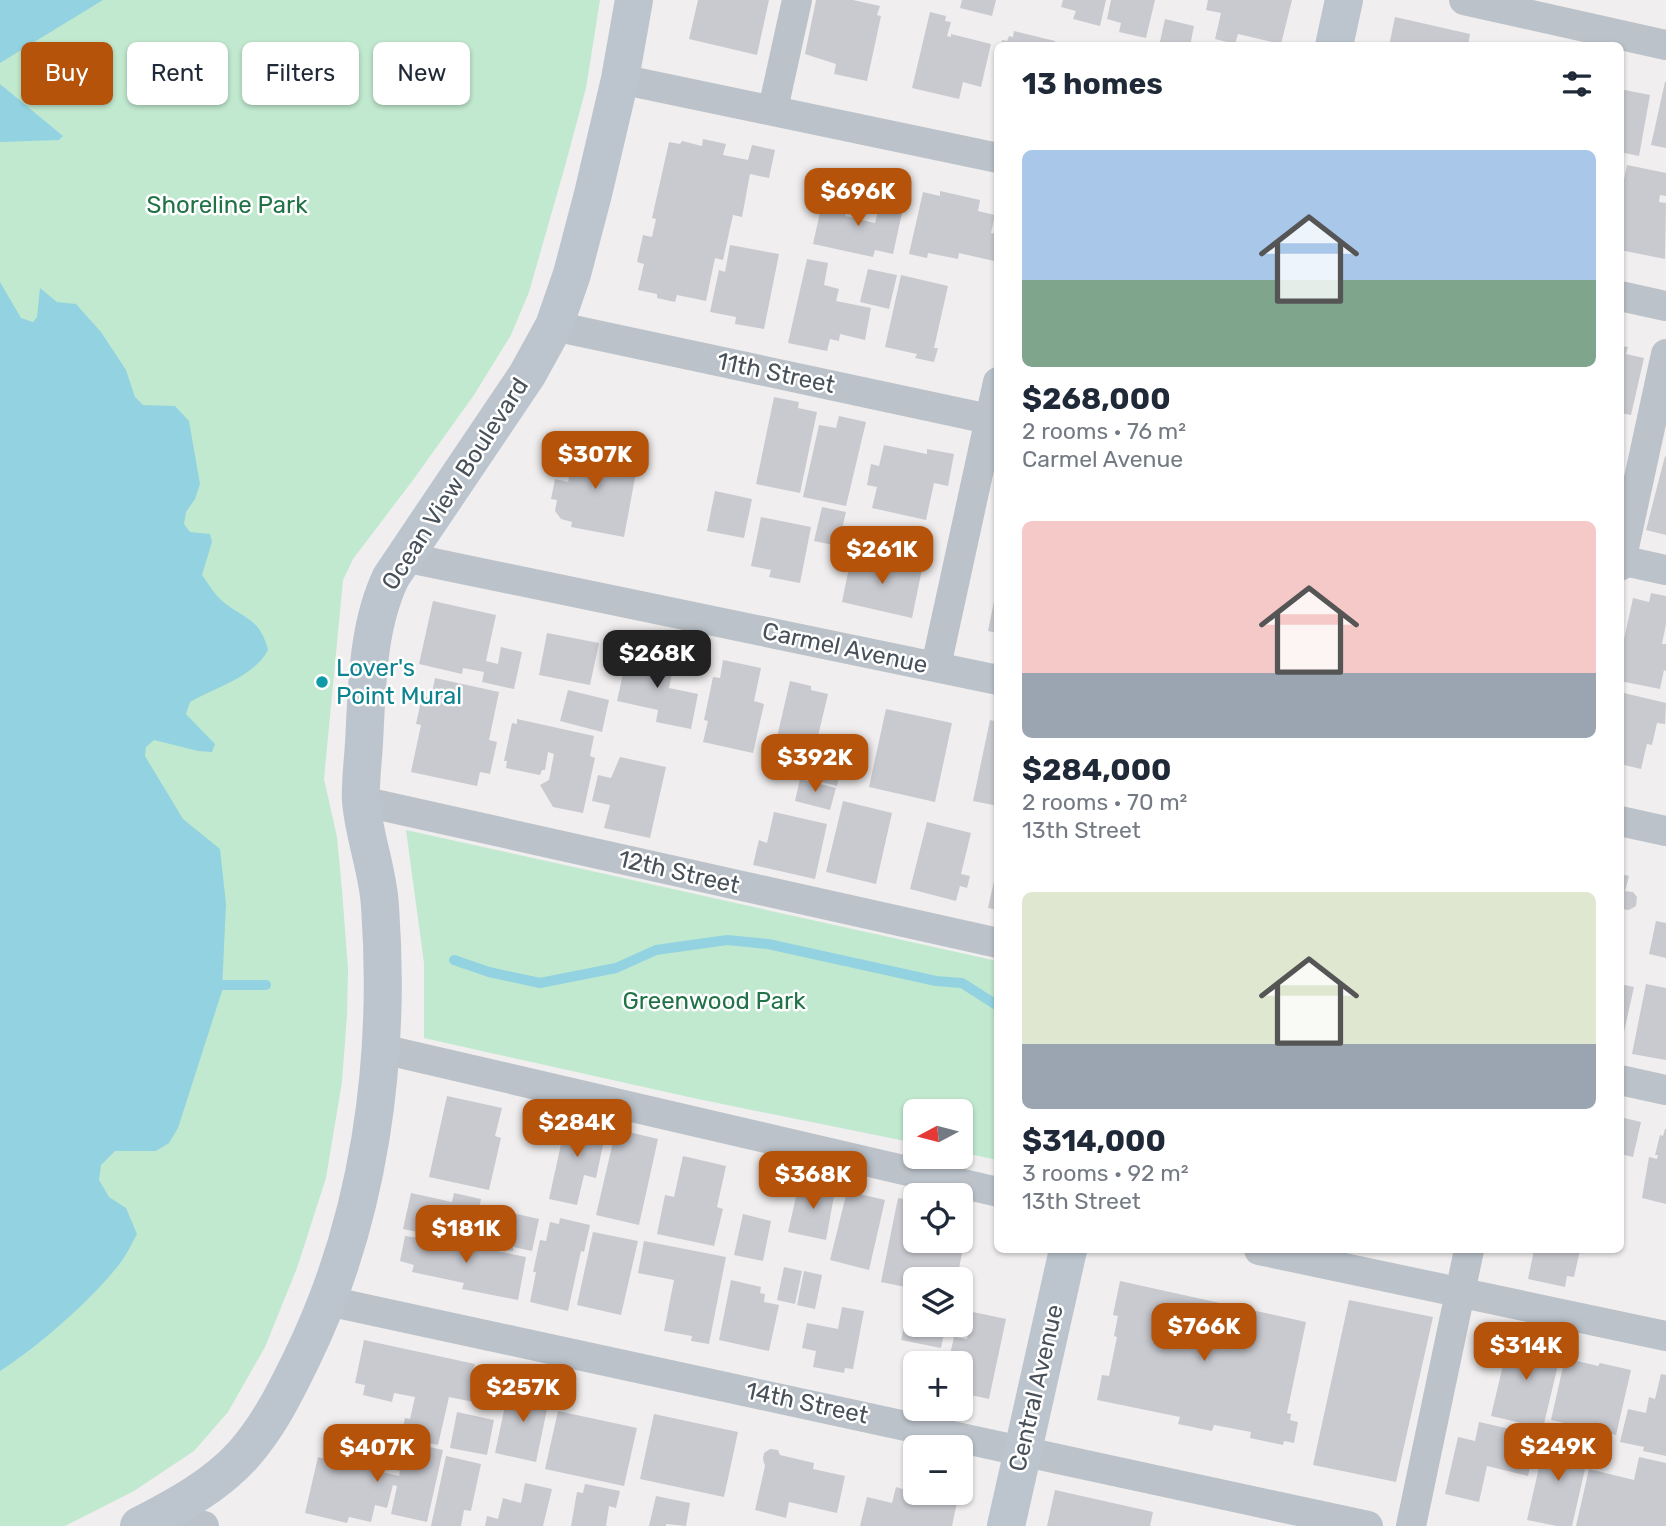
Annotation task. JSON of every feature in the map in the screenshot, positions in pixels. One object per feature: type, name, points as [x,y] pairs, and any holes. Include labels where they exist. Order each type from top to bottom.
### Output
[{"type":"main road","name":"Ocean View Boulevard","points":[[149,1521],[215,1481],[244,1454],[280,1404],[328,1301],[362,1183],[374,1118],[382,1049],[384,963],[380,900],[361,801],[366,709],[380,600],[404,556],[527,375],[554,326],[572,274],[593,194],[620,79],[634,0]]},
{"type":"main road","points":[[1335,42],[1344,0]]},
{"type":"main road","name":"Central Avenue","points":[[1006,1526],[1067,1253]]},
{"type":"street","points":[[773,109],[797,0]]},
{"type":"street","points":[[1464,0],[1666,45]]},
{"type":"street","points":[[620,79],[994,157]]},
{"type":"street","points":[[1624,297],[1666,306]]},
{"type":"street","name":"11th Street","points":[[554,326],[993,420]]},
{"type":"street","points":[[1624,548],[1666,354]]},
{"type":"street","points":[[936,666],[993,420]]},
{"type":"street","name":"Carmel Avenue","points":[[404,556],[994,679]]},
{"type":"street","points":[[1624,563],[1666,570]]},
{"type":"street","name":"12th Street","points":[[361,801],[994,942]]},
{"type":"street","points":[[1624,822],[1666,831]]},
{"type":"street","points":[[382,1049],[994,1191]]},
{"type":"street","points":[[1624,1081],[1666,1090]]},
{"type":"street","points":[[1273,1253],[1666,1336]]},
{"type":"street","points":[[1410,1526],[1468,1253]]},
{"type":"street","name":"14th Street","points":[[328,1301],[1368,1526]]},
{"type":"street","points":[[149,1521],[204,1526]]},
{"type":"green space","name":"Shoreline Park","points":[[0,0],[600,0],[586,88],[529,292],[511,335],[474,395],[353,559],[343,580],[324,779],[337,837],[348,969],[347,1014],[342,1082],[326,1178],[297,1268],[265,1347],[228,1412],[194,1451],[134,1491],[65,1526],[0,1526]]},
{"type":"green space","name":"Greenwood Park","points":[[406,830],[994,960],[994,1159],[973,1155],[973,1099],[903,1099],[903,1141],[698,1099],[424,1038],[424,963]]},
{"type":"water","points":[[0,0],[103,0],[34,42],[21,42],[21,50],[0,63]]},
{"type":"water","points":[[0,84],[21,101],[21,105],[25,105],[63,136],[59,140],[0,142]]},
{"type":"water","points":[[0,282],[21,318],[33,322],[37,317],[40,288],[57,302],[76,304],[101,332],[126,370],[135,397],[143,405],[175,406],[189,421],[200,484],[195,499],[186,512],[184,524],[190,532],[210,534],[212,542],[202,575],[219,598],[260,630],[268,650],[254,667],[244,674],[190,702],[186,714],[215,744],[212,752],[154,740],[146,747],[145,756],[183,819],[220,849],[226,904],[222,991],[178,1128],[169,1143],[156,1151],[115,1151],[101,1165],[99,1180],[109,1197],[126,1208],[137,1234],[121,1262],[81,1306],[0,1371]]},
{"type":"building","points":[[698,0],[769,0],[757,55],[689,39]]},
{"type":"building","points":[[816,0],[853,0],[880,6],[877,15],[881,16],[867,81],[834,74],[836,64],[805,54]]},
{"type":"building","points":[[962,0],[996,0],[992,16],[960,8]]},
{"type":"building","points":[[1063,0],[1106,0],[1100,26],[1073,19],[1076,11],[1061,7]]},
{"type":"building","points":[[1111,0],[1155,0],[1146,38],[1119,32],[1121,23],[1107,19]]},
{"type":"building","points":[[1208,0],[1292,0],[1282,42],[1238,34],[1236,42],[1215,39],[1221,13],[1206,10]]},
{"type":"building","points":[[930,12],[946,16],[945,21],[951,22],[947,36],[951,37],[951,34],[991,44],[981,87],[963,82],[959,99],[912,88]]},
{"type":"building","points":[[1395,17],[1470,34],[1469,42],[1390,42]]},
{"type":"building","points":[[1165,19],[1194,26],[1191,42],[1160,42]]},
{"type":"building","points":[[1014,31],[1055,41],[1002,42],[1007,41],[1009,36],[1013,37]]},
{"type":"building","points":[[1666,82],[1666,148],[1651,145]]},
{"type":"building","points":[[1624,90],[1650,95],[1639,156],[1624,153]]},
{"type":"building","points":[[703,139],[726,144],[723,155],[748,160],[752,145],[775,150],[769,178],[750,174],[742,217],[733,215],[723,260],[715,258],[706,301],[677,295],[675,302],[657,298],[657,294],[638,290],[644,264],[637,262],[643,235],[652,237],[656,219],[652,218],[669,142],[680,144],[682,141],[702,146]]},
{"type":"building","points":[[1627,165],[1666,173],[1666,196],[1660,195],[1659,202],[1666,203],[1665,259],[1624,251],[1624,180]]},
{"type":"building","points":[[940,191],[980,200],[978,211],[994,215],[991,233],[994,233],[994,261],[959,253],[958,259],[928,253],[927,258],[909,254],[923,192],[940,196]]},
{"type":"building","points":[[824,194],[849,200],[845,216],[875,223],[881,199],[904,204],[893,254],[875,250],[873,257],[813,244]]},
{"type":"building","points":[[730,245],[779,254],[764,329],[735,324],[736,317],[710,312],[719,270],[725,272]]},
{"type":"building","points":[[807,259],[828,263],[824,285],[839,289],[836,301],[871,308],[865,340],[840,334],[839,341],[830,339],[827,351],[788,343]]},
{"type":"building","points":[[868,269],[897,275],[889,309],[860,302]]},
{"type":"building","points":[[901,275],[948,286],[934,348],[938,348],[934,362],[915,358],[917,354],[885,347]]},
{"type":"building","points":[[1624,346],[1628,347],[1626,354],[1644,358],[1631,415],[1624,414]]},
{"type":"building","points":[[774,397],[799,402],[798,408],[817,412],[800,493],[756,484]]},
{"type":"building","points":[[839,416],[866,422],[846,506],[803,497],[819,425],[836,428]]},
{"type":"building","points":[[581,442],[619,449],[616,463],[637,467],[624,537],[571,527],[572,522],[561,519],[555,511],[557,500],[551,499],[555,479],[568,482],[569,478],[563,469],[565,456],[579,453]]},
{"type":"building","points":[[884,445],[927,454],[927,449],[954,454],[948,486],[934,483],[926,520],[872,508],[877,487],[867,485],[871,464],[879,466]]},
{"type":"building","points":[[1666,457],[1666,535],[1646,530]]},
{"type":"building","points":[[715,491],[752,499],[744,538],[707,531]]},
{"type":"building","points":[[822,507],[846,512],[838,546],[814,541]]},
{"type":"building","points":[[761,517],[811,527],[800,583],[769,577],[771,570],[751,566]]},
{"type":"building","points":[[886,532],[921,539],[915,561],[881,554]]},
{"type":"building","points":[[852,553],[922,569],[912,618],[842,602]]},
{"type":"building","points":[[1651,593],[1666,596],[1666,624],[1662,644],[1666,644],[1666,671],[1664,670],[1660,689],[1624,682],[1624,640],[1633,598],[1649,602]]},
{"type":"building","points":[[433,601],[496,615],[486,661],[498,664],[501,647],[522,652],[514,689],[482,682],[484,672],[463,668],[462,674],[419,664]]},
{"type":"building","points":[[994,601],[994,632],[988,631]]},
{"type":"building","points":[[547,633],[599,643],[590,685],[539,675]]},
{"type":"building","points":[[648,654],[675,659],[669,688],[698,694],[691,729],[656,722],[658,710],[617,701],[627,655],[647,659]]},
{"type":"building","points":[[723,660],[761,668],[754,701],[764,704],[753,753],[703,742],[708,721],[704,720],[713,677],[720,678]]},
{"type":"building","points":[[435,678],[499,692],[489,740],[497,742],[490,774],[480,772],[477,786],[411,772],[421,725],[416,724],[422,696],[431,698]]},
{"type":"building","points":[[790,681],[828,694],[814,753],[800,749],[798,756],[774,750]]},
{"type":"building","points":[[568,690],[609,700],[602,732],[560,721]]},
{"type":"building","points":[[1624,693],[1666,703],[1665,724],[1657,723],[1652,745],[1647,744],[1641,769],[1624,765]]},
{"type":"building","points":[[886,709],[952,723],[935,802],[869,787]]},
{"type":"building","points":[[517,719],[594,736],[590,756],[595,758],[583,813],[553,807],[540,785],[549,780],[554,754],[548,752],[545,770],[542,770],[540,775],[506,768],[507,761],[504,761],[512,723],[517,724]]},
{"type":"building","points":[[990,720],[994,721],[994,805],[973,801]]},
{"type":"building","points":[[824,741],[846,747],[837,786],[814,780]]},
{"type":"building","points":[[620,757],[666,767],[650,838],[604,828],[610,805],[592,801],[598,775],[611,778]]},
{"type":"building","points":[[800,779],[836,788],[830,810],[795,801]]},
{"type":"building","points":[[843,801],[892,813],[876,884],[826,872]]},
{"type":"building","points":[[774,812],[827,824],[815,879],[753,865],[759,840],[767,843]]},
{"type":"building","points":[[927,822],[971,833],[961,874],[970,876],[967,888],[960,886],[956,901],[910,889]]},
{"type":"building","points":[[1624,875],[1629,876],[1625,891],[1633,892],[1637,897],[1636,906],[1624,909]]},
{"type":"building","points":[[994,881],[994,909],[988,908]]},
{"type":"building","points":[[1656,921],[1666,923],[1666,958],[1649,954]]},
{"type":"building","points":[[1646,984],[1666,988],[1666,1060],[1632,1054]]},
{"type":"building","points":[[1624,985],[1634,987],[1624,1032]]},
{"type":"building","points":[[447,1096],[502,1108],[495,1136],[501,1138],[489,1190],[429,1177]]},
{"type":"building","points":[[567,1117],[607,1126],[596,1178],[584,1175],[577,1205],[549,1199]]},
{"type":"building","points":[[1624,1118],[1641,1122],[1633,1157],[1624,1155]]},
{"type":"building","points":[[616,1129],[658,1139],[639,1225],[596,1215]]},
{"type":"building","points":[[1665,1129],[1666,1204],[1642,1198],[1649,1157],[1657,1159],[1658,1155],[1655,1155],[1660,1135],[1663,1136]]},
{"type":"building","points":[[683,1156],[726,1166],[717,1207],[723,1209],[714,1246],[657,1234],[665,1195],[674,1197]]},
{"type":"building","points":[[812,1180],[836,1185],[826,1240],[788,1232],[798,1188],[810,1190]]},
{"type":"building","points":[[847,1191],[885,1200],[869,1270],[830,1260]]},
{"type":"building","points":[[411,1193],[452,1202],[454,1193],[481,1199],[478,1213],[489,1216],[491,1208],[539,1219],[532,1251],[513,1247],[513,1251],[403,1229]]},
{"type":"building","points":[[898,1198],[903,1199],[903,1253],[962,1253],[959,1267],[903,1267],[903,1287],[881,1282]]},
{"type":"building","points":[[743,1214],[771,1221],[763,1261],[734,1255]]},
{"type":"building","points":[[560,1218],[590,1225],[584,1252],[581,1251],[568,1311],[530,1302],[540,1240],[546,1241],[550,1222],[559,1224]]},
{"type":"building","points":[[593,1232],[638,1241],[621,1315],[577,1305]]},
{"type":"building","points":[[419,1235],[526,1257],[518,1300],[462,1289],[464,1283],[412,1272],[414,1265],[400,1261],[405,1236],[419,1238]]},
{"type":"building","points":[[644,1241],[726,1257],[709,1344],[691,1341],[692,1336],[664,1331],[674,1280],[638,1273]]},
{"type":"building","points":[[1533,1253],[1579,1253],[1574,1277],[1567,1276],[1565,1287],[1528,1279]]},
{"type":"building","points":[[784,1267],[802,1271],[795,1304],[777,1300]]},
{"type":"building","points":[[804,1271],[822,1275],[815,1309],[797,1305]]},
{"type":"building","points":[[731,1280],[761,1287],[760,1293],[765,1294],[764,1302],[779,1305],[769,1351],[719,1340]]},
{"type":"building","points":[[1120,1281],[1306,1322],[1287,1413],[1291,1414],[1290,1420],[1298,1422],[1294,1443],[1284,1441],[1283,1445],[1250,1438],[1251,1432],[1214,1425],[1212,1431],[1178,1424],[1180,1417],[1097,1400],[1102,1375],[1109,1376],[1117,1337],[1114,1336],[1118,1316],[1113,1315]]},
{"type":"building","points":[[1349,1300],[1433,1317],[1396,1482],[1313,1465]]},
{"type":"building","points":[[842,1307],[864,1311],[853,1369],[845,1368],[844,1373],[813,1367],[816,1351],[802,1348],[807,1323],[838,1329]]},
{"type":"building","points":[[973,1312],[1006,1319],[989,1399],[973,1396],[973,1351],[951,1351],[954,1337],[973,1337]]},
{"type":"building","points":[[903,1331],[903,1337],[943,1337],[941,1348],[901,1340]]},
{"type":"building","points":[[1510,1335],[1562,1348],[1543,1428],[1491,1416]]},
{"type":"building","points":[[364,1340],[475,1364],[473,1370],[486,1373],[479,1403],[449,1397],[438,1445],[401,1437],[405,1418],[410,1419],[415,1397],[394,1393],[392,1402],[363,1395],[365,1385],[355,1383]]},
{"type":"building","points":[[1565,1358],[1631,1370],[1616,1435],[1551,1420]]},
{"type":"building","points":[[1661,1374],[1666,1375],[1666,1456],[1643,1451],[1644,1447],[1620,1442],[1628,1409],[1646,1413],[1649,1397],[1655,1399]]},
{"type":"building","points":[[509,1387],[550,1395],[536,1462],[495,1453]]},
{"type":"building","points":[[558,1411],[637,1428],[624,1486],[545,1469]]},
{"type":"building","points":[[457,1412],[494,1420],[487,1455],[450,1448]]},
{"type":"building","points":[[654,1414],[738,1432],[724,1497],[640,1479]]},
{"type":"building","points":[[1479,1422],[1537,1435],[1528,1476],[1487,1466],[1479,1502],[1445,1494],[1458,1437],[1475,1441]]},
{"type":"building","points":[[1546,1437],[1590,1447],[1572,1526],[1527,1520]]},
{"type":"building","points":[[370,1439],[397,1445],[398,1440],[443,1450],[427,1522],[391,1514],[397,1486],[393,1485],[387,1508],[375,1505],[371,1522],[349,1517],[347,1523],[305,1513],[318,1457],[399,1476],[400,1471],[365,1463]]},
{"type":"building","points":[[770,1449],[778,1450],[780,1455],[814,1463],[813,1469],[845,1476],[837,1513],[789,1502],[786,1518],[755,1510],[765,1466],[764,1453]]},
{"type":"building","points":[[446,1456],[481,1464],[471,1511],[464,1510],[461,1526],[431,1526]]},
{"type":"building","points":[[1639,1457],[1666,1463],[1666,1526],[1576,1526],[1589,1469],[1634,1480]]},
{"type":"building","points":[[525,1483],[552,1489],[543,1526],[485,1526],[487,1516],[498,1519],[503,1498],[521,1503]]},
{"type":"building","points":[[585,1484],[620,1491],[616,1508],[609,1506],[606,1526],[571,1526],[577,1492],[583,1493]]},
{"type":"building","points":[[896,1487],[903,1489],[903,1505],[956,1505],[952,1526],[860,1526],[867,1497],[892,1503]]},
{"type":"building","points":[[1055,1490],[1153,1512],[1150,1526],[1047,1526]]},
{"type":"building","points":[[656,1496],[690,1503],[686,1526],[649,1526]]},
{"type":"waterway","points":[[454,960],[489,972],[540,983],[616,968],[656,950],[727,940],[768,944],[936,981],[962,983],[994,1003]]},
{"type":"waterway","points":[[222,985],[266,985]]},
{"type":"place","name":"Lover's Point Mural","points":[[322,682]]}]
